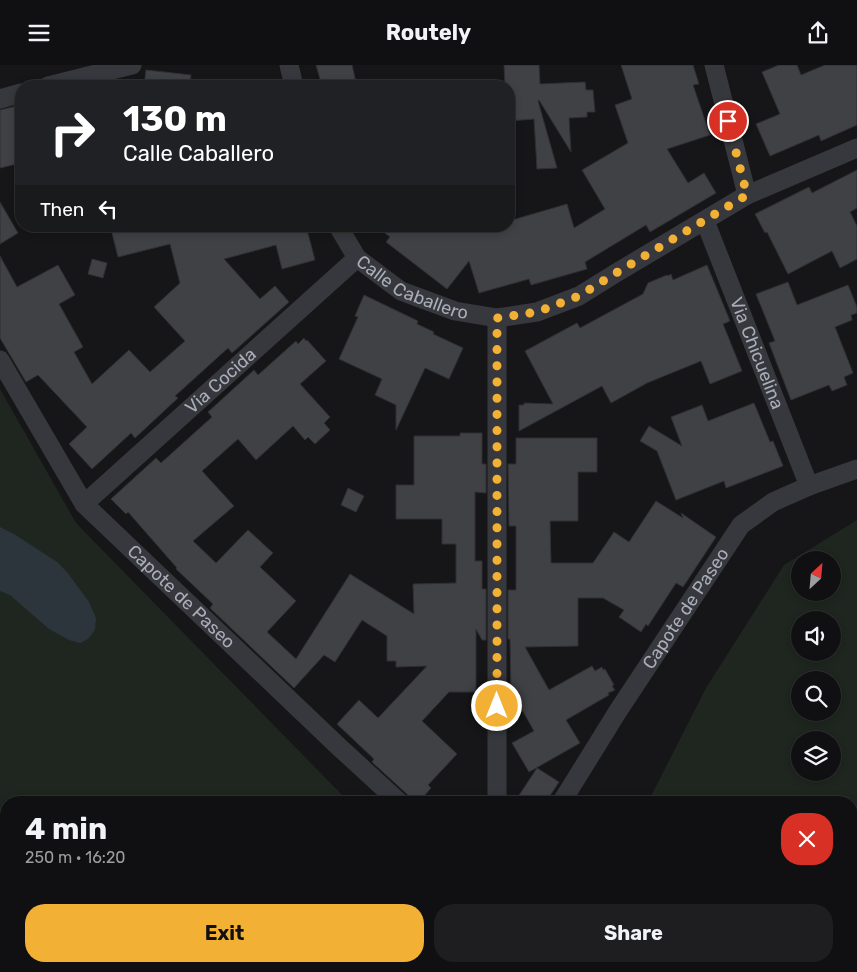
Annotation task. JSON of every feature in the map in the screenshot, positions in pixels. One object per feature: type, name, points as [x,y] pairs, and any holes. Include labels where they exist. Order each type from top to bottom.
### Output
[{"type":"street","points":[[72,80],[132,65]]},
{"type":"street","points":[[289,65],[293,80]]},
{"type":"street","points":[[714,65],[747,195]]},
{"type":"street","points":[[0,99],[15,95]]},
{"type":"street","name":"Calle Caballero","points":[[342,232],[357,258],[401,291],[455,311],[497,318],[537,312],[579,296],[747,195],[857,148]]},
{"type":"street","name":"Via Chicuelina","points":[[705,221],[809,486]]},
{"type":"street","name":"Via Cocida","points":[[84,505],[357,258]]},
{"type":"street","points":[[497,318],[497,796]]},
{"type":"street","name":"Capote de Paseo","points":[[0,360],[84,505],[393,796]]},
{"type":"street","name":"Capote de Paseo","points":[[565,796],[618,711],[741,525],[773,502],[809,486],[857,469]]},
{"type":"shaded area","points":[[0,389],[76,523],[343,796],[0,796]]},
{"type":"shaded area","points":[[857,520],[857,796],[651,796],[706,688],[784,565],[791,561],[791,601],[841,601],[841,551],[807,551]]},
{"type":"shaded area","points":[[0,527],[57,562],[67,572],[89,602],[96,618],[95,630],[88,639],[80,643],[69,640],[49,629],[10,595],[0,591]]},
{"type":"building","points":[[316,65],[352,65],[356,80],[320,80]]},
{"type":"building","points":[[504,65],[539,65],[540,84],[585,82],[586,90],[593,90],[595,112],[587,112],[587,117],[569,118],[571,152],[538,101],[557,168],[537,169],[534,119],[515,121],[515,80],[505,80]]},
{"type":"building","points":[[621,65],[693,65],[699,84],[693,85],[710,135],[667,149],[688,183],[704,173],[716,193],[650,232],[646,225],[585,262],[587,269],[531,285],[529,279],[479,293],[469,261],[447,289],[386,242],[390,237],[384,232],[515,232],[515,219],[567,204],[574,228],[605,209],[582,170],[628,143],[615,105],[632,99]]},
{"type":"building","points":[[779,65],[797,65],[801,75],[825,65],[857,65],[857,125],[821,141],[819,135],[770,156],[756,124],[780,114],[762,72]]},
{"type":"building","points":[[146,70],[191,75],[191,80],[145,80]]},
{"type":"building","points":[[15,106],[15,164],[0,168],[0,110]]},
{"type":"building","points":[[857,170],[857,208],[850,212],[857,226],[857,259],[840,268],[832,251],[788,274],[767,232],[765,233],[755,214],[809,187],[812,193]]},
{"type":"building","points":[[0,202],[15,228],[15,232],[18,233],[0,244]]},
{"type":"building","points":[[112,232],[308,232],[315,260],[282,269],[276,245],[224,259],[260,299],[275,286],[289,302],[232,353],[228,348],[175,396],[178,398],[135,438],[131,433],[92,469],[69,444],[87,427],[38,375],[26,382],[0,338],[0,256],[17,287],[58,265],[75,295],[59,304],[83,347],[74,352],[92,384],[129,350],[150,372],[185,341],[154,307],[180,283],[170,244],[118,257]]},
{"type":"building","points":[[92,259],[107,263],[103,278],[88,274]]},
{"type":"building","points":[[707,265],[730,321],[723,324],[742,371],[710,384],[701,361],[647,383],[611,403],[602,386],[519,431],[519,405],[524,405],[524,403],[553,404],[525,351],[577,323],[580,328],[643,294],[648,283],[671,274],[673,280]]},
{"type":"building","points":[[788,282],[797,305],[848,285],[857,307],[857,313],[851,315],[852,320],[835,327],[853,373],[844,377],[847,385],[832,391],[829,385],[791,400],[769,343],[775,341],[756,294]]},
{"type":"building","points":[[364,295],[418,321],[417,324],[434,332],[433,334],[463,348],[449,379],[425,368],[396,430],[396,405],[375,395],[382,379],[339,359],[358,317],[355,316]]},
{"type":"building","points":[[304,338],[326,361],[300,384],[330,417],[324,423],[330,430],[315,444],[308,437],[305,440],[293,426],[256,460],[238,439],[202,471],[234,506],[193,541],[216,563],[248,530],[273,553],[260,567],[296,601],[267,632],[296,659],[350,574],[414,614],[413,584],[456,583],[456,544],[442,544],[442,519],[396,519],[396,485],[414,485],[414,436],[460,436],[460,433],[482,433],[482,464],[486,464],[486,493],[475,492],[475,561],[482,561],[482,589],[486,589],[486,640],[482,640],[476,629],[476,692],[449,692],[422,721],[457,754],[428,785],[431,788],[424,796],[409,796],[372,762],[374,759],[337,724],[359,700],[378,718],[427,666],[396,667],[396,661],[387,661],[387,636],[362,620],[335,662],[324,655],[294,688],[210,608],[213,604],[176,569],[128,512],[126,514],[111,499],[156,458],[161,463],[212,417],[208,412],[254,370],[258,375],[296,341],[298,344]]},
{"type":"building","points":[[754,403],[770,442],[773,441],[783,466],[726,488],[724,481],[676,500],[657,451],[640,441],[649,426],[682,446],[671,417],[702,405],[708,421]]},
{"type":"building","points":[[516,438],[597,438],[597,472],[578,472],[578,521],[550,521],[551,563],[593,563],[614,532],[629,542],[656,501],[683,518],[681,513],[716,537],[683,587],[676,583],[648,626],[646,624],[641,632],[619,617],[624,610],[603,598],[578,598],[578,646],[525,647],[549,690],[592,666],[595,671],[602,667],[603,670],[605,669],[615,690],[566,720],[580,743],[529,772],[512,743],[534,731],[511,690],[508,590],[516,590],[516,526],[509,526],[508,464],[516,464]]},
{"type":"building","points":[[348,488],[364,496],[356,512],[341,505]]},
{"type":"building","points":[[537,768],[559,782],[550,796],[519,796]]},
{"type":"route","points":[[497,706],[497,318],[537,312],[579,296],[747,195],[728,121]]}]
